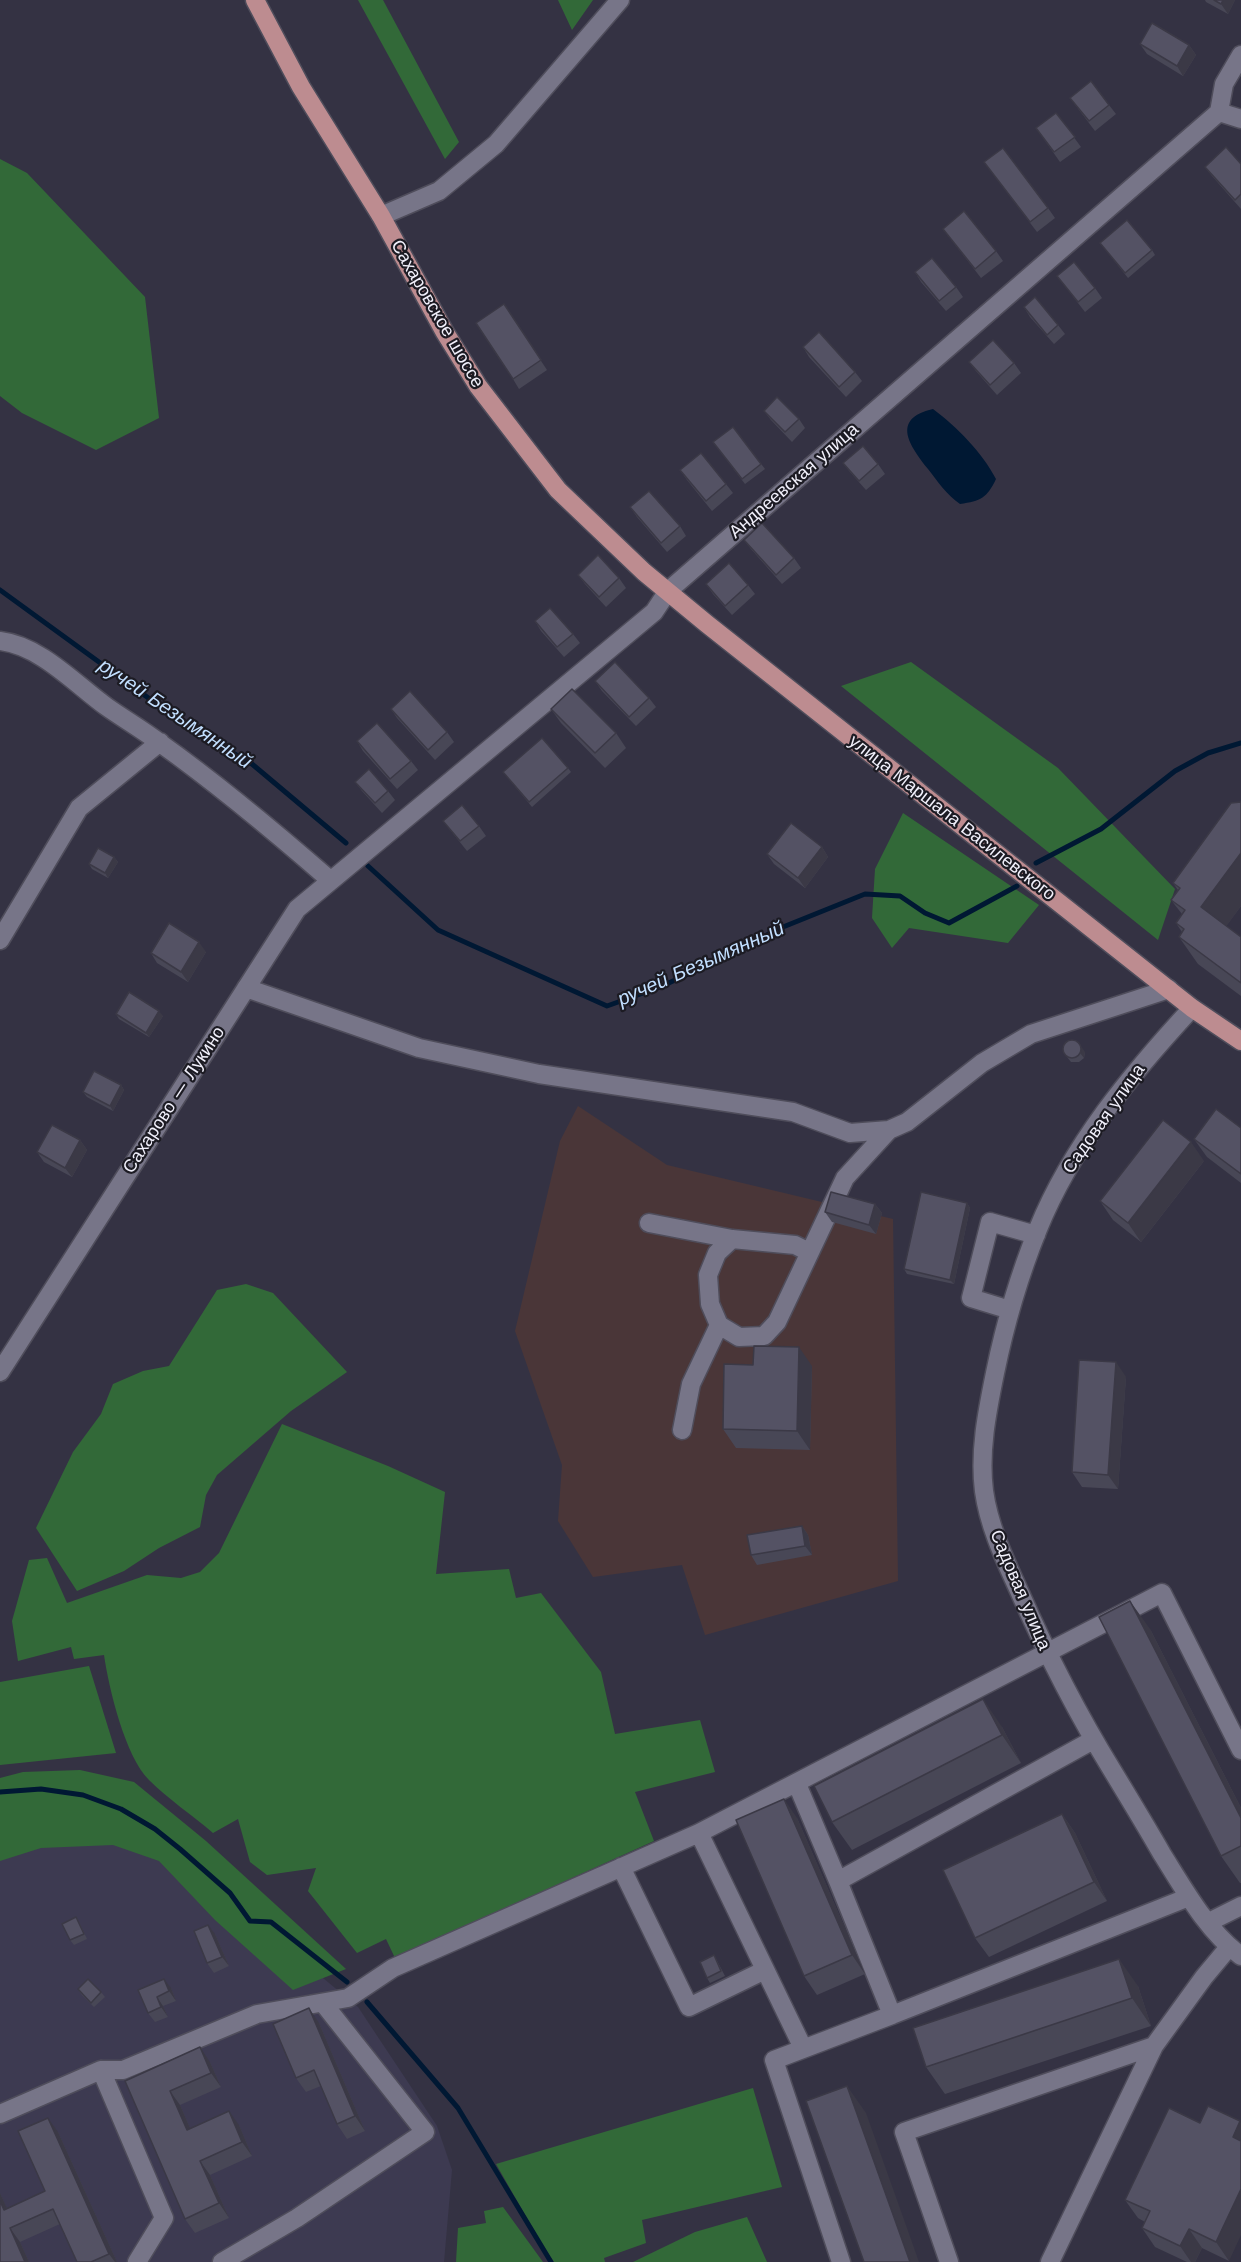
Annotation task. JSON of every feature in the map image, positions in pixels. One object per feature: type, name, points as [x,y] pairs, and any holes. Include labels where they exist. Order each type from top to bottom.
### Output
[{"type":"main road","name":"Сахаровское шоссе","points":[[255,0],[301,87],[381,216],[444,331],[478,386],[558,490],[644,572],[668,591]]},
{"type":"main road","name":"улица Маршала Василевского","points":[[668,591],[731,644],[1192,1008],[1241,1041]]},
{"type":"street","points":[[381,216],[439,191],[496,144],[620,0]]},
{"type":"street","points":[[1241,55],[1224,84],[1219,112],[1241,119]]},
{"type":"street","name":"Андреевская улица","points":[[371,849],[654,612],[668,591],[1219,112]]},
{"type":"street","points":[[0,641],[21,646],[46,660],[109,708],[160,742],[262,821],[330,880]]},
{"type":"street","points":[[0,940],[79,808],[160,742]]},
{"type":"street","name":"Сахарово — Лукино","points":[[0,1372],[297,909],[371,849]]},
{"type":"street","points":[[246,988],[419,1048],[540,1074],[793,1112],[850,1132],[889,1130],[908,1122],[982,1063],[1031,1034],[1168,989]]},
{"type":"street","name":"Садовая улица","points":[[1192,1008],[1146,1058],[1088,1137],[1060,1183],[1036,1235],[1010,1310],[998,1356],[984,1432],[982,1464],[984,1493],[998,1545],[1047,1654],[1093,1740],[1189,1897],[1235,1952]]},
{"type":"street","points":[[732,1239],[717,1253],[708,1275],[710,1304],[719,1325],[739,1337],[764,1336],[777,1322],[845,1179],[889,1130]]},
{"type":"street","points":[[1010,1310],[971,1298],[990,1222],[1036,1235]]},
{"type":"street","points":[[649,1223],[732,1239],[795,1245],[809,1252]]},
{"type":"street","points":[[682,1430],[691,1384],[719,1325]]},
{"type":"street","points":[[0,2114],[100,2070],[123,2070],[257,2014],[348,1998],[393,1968],[699,1833],[1162,1593],[1241,1750]]},
{"type":"street","points":[[838,1881],[1093,1740]]},
{"type":"street","points":[[797,1784],[892,2016]]},
{"type":"street","points":[[699,1833],[803,2048]]},
{"type":"street","points":[[621,1867],[689,2007],[765,1970]]},
{"type":"street","points":[[841,2262],[774,2060],[892,2016],[1189,1897]]},
{"type":"street","points":[[1209,1922],[1241,1906]]},
{"type":"street","points":[[1050,2262],[1154,2046],[1204,1977],[1235,1952]]},
{"type":"street","points":[[222,2262],[297,2218],[425,2132],[323,2003]]},
{"type":"street","points":[[949,2262],[904,2132],[1154,2046]]},
{"type":"street","points":[[100,2070],[164,2218],[137,2262]]},
{"type":"shaded area","points":[[578,1106],[667,1165],[893,1219],[898,1581],[705,1635],[682,1565],[593,1577],[558,1521],[562,1465],[515,1331],[560,1141]]},
{"type":"shaded area","points":[[0,1799],[150,1835],[358,2007],[437,2126],[452,2170],[444,2262],[0,2262]]},
{"type":"green space","points":[[358,0],[383,0],[459,142],[445,159]]},
{"type":"green space","points":[[558,0],[593,0],[572,30]]},
{"type":"green space","points":[[0,159],[27,173],[145,297],[159,418],[96,450],[22,413],[0,396]]},
{"type":"green space","points":[[911,662],[1058,768],[1175,889],[1158,940],[841,686]]},
{"type":"green space","points":[[903,813],[1039,905],[1008,943],[909,928],[892,948],[872,918],[875,869]]},
{"type":"green space","points":[[246,1284],[273,1293],[347,1372],[291,1411],[217,1475],[206,1495],[200,1527],[159,1548],[124,1571],[77,1591],[36,1528],[73,1452],[101,1414],[113,1384],[143,1371],[169,1366],[217,1290]]},
{"type":"green space","points":[[282,1424],[388,1466],[445,1492],[436,1574],[509,1569],[516,1598],[541,1593],[601,1672],[615,1734],[700,1720],[715,1772],[635,1792],[654,1841],[395,1958],[386,1939],[357,1953],[308,1891],[316,1868],[267,1875],[250,1862],[238,1819],[213,1833],[149,1780],[140,1769],[119,1721],[104,1655],[74,1659],[71,1647],[18,1661],[12,1621],[29,1560],[47,1558],[67,1603],[147,1575],[181,1578],[200,1572],[219,1553]]},
{"type":"green space","points":[[89,1666],[116,1753],[0,1765],[0,1682]]},
{"type":"green space","points":[[80,1770],[134,1782],[206,1841],[346,1969],[293,1990],[215,1920],[159,1861],[113,1845],[41,1848],[0,1861],[0,1778],[23,1772]]},
{"type":"green space","points":[[753,2088],[782,2187],[642,2220],[646,2243],[604,2258],[605,2262],[554,2262],[496,2164]]},
{"type":"green space","points":[[503,2207],[543,2262],[456,2262],[458,2228],[486,2223],[484,2211]]},
{"type":"green space","points":[[747,2217],[767,2262],[633,2262],[695,2232]]},
{"type":"water","points":[[933,409],[968,441],[984,459],[996,479],[990,490],[978,500],[960,504],[955,500],[935,479],[910,443],[908,426],[912,419]]},
{"type":"building","points":[[1152,23],[1189,45],[1177,66],[1140,44]]},
{"type":"building","points":[[1091,81],[1109,105],[1089,121],[1070,98]]},
{"type":"building","points":[[1056,113],[1075,137],[1054,152],[1036,128]]},
{"type":"building","points":[[1226,147],[1241,164],[1241,194],[1235,200],[1205,167]]},
{"type":"building","points":[[1003,148],[1048,208],[1030,222],[984,162]]},
{"type":"building","points":[[964,211],[996,251],[975,269],[943,229]]},
{"type":"building","points":[[1127,220],[1152,250],[1125,273],[1100,243]]},
{"type":"building","points":[[932,258],[956,287],[939,301],[915,272]]},
{"type":"building","points":[[1074,262],[1095,288],[1078,302],[1057,276]]},
{"type":"building","points":[[1035,297],[1058,325],[1047,335],[1024,307]]},
{"type":"building","points":[[504,304],[541,360],[513,379],[476,323]]},
{"type":"building","points":[[819,332],[855,372],[839,387],[803,347]]},
{"type":"building","points":[[993,340],[1014,363],[990,385],[969,362]]},
{"type":"building","points":[[777,397],[799,419],[785,432],[764,411]]},
{"type":"building","points":[[733,427],[761,464],[742,479],[713,442]]},
{"type":"building","points":[[863,446],[878,464],[859,481],[843,463]]},
{"type":"building","points":[[701,453],[726,484],[706,501],[680,470]]},
{"type":"building","points":[[649,491],[680,526],[661,543],[630,507]]},
{"type":"building","points":[[762,523],[794,558],[776,575],[744,540]]},
{"type":"building","points":[[598,555],[619,578],[599,597],[578,575]]},
{"type":"building","points":[[729,563],[748,585],[725,606],[706,584]]},
{"type":"building","points":[[550,608],[573,634],[557,647],[535,621]]},
{"type":"building","points":[[615,662],[649,698],[629,717],[595,681]]},
{"type":"building","points":[[572,689],[616,733],[595,753],[551,709]]},
{"type":"building","points":[[410,691],[447,732],[428,750],[391,709]]},
{"type":"building","points":[[377,723],[411,761],[390,779],[357,741]]},
{"type":"building","points":[[542,738],[568,768],[529,802],[503,772]]},
{"type":"building","points":[[369,769],[388,791],[375,803],[355,782]]},
{"type":"building","points":[[1241,802],[1241,853],[1201,907],[1241,937],[1241,983],[1179,937],[1184,929],[1176,923],[1185,910],[1171,900],[1180,888],[1173,883],[1231,803]]},
{"type":"building","points":[[462,805],[479,826],[460,841],[443,821]]},
{"type":"building","points":[[791,823],[822,847],[798,878],[767,854]]},
{"type":"building","points":[[98,848],[114,857],[105,873],[89,864]]},
{"type":"building","points":[[169,923],[199,942],[181,972],[151,953]]},
{"type":"building","points":[[129,992],[159,1011],[146,1033],[116,1014]]},
{"type":"building","points":[[1072,1040],[1078,1043],[1081,1049],[1078,1055],[1072,1058],[1066,1055],[1063,1049],[1066,1043]]},
{"type":"building","points":[[94,1071],[121,1085],[110,1106],[83,1092]]},
{"type":"building","points":[[1216,1109],[1241,1128],[1241,1174],[1194,1139]]},
{"type":"building","points":[[1163,1120],[1191,1142],[1128,1223],[1100,1201]]},
{"type":"building","points":[[52,1125],[80,1140],[65,1168],[37,1152]]},
{"type":"building","points":[[831,1192],[875,1204],[869,1225],[825,1212]]},
{"type":"building","points":[[921,1192],[967,1203],[950,1280],[904,1269]]},
{"type":"building","points":[[754,1346],[799,1347],[797,1431],[723,1429],[724,1364],[753,1365]]},
{"type":"building","points":[[1079,1360],[1116,1362],[1108,1475],[1072,1472]]},
{"type":"building","points":[[802,1526],[805,1546],[751,1555],[747,1535]]},
{"type":"building","points":[[1130,1601],[1241,1818],[1241,1846],[1221,1856],[1099,1617]]},
{"type":"building","points":[[983,1699],[1002,1735],[832,1822],[814,1786]]},
{"type":"building","points":[[784,1799],[852,1955],[804,1976],[736,1820]]},
{"type":"building","points":[[1062,1814],[1094,1882],[975,1938],[943,1870]]},
{"type":"building","points":[[76,1917],[84,1934],[70,1940],[62,1924]]},
{"type":"building","points":[[208,1925],[222,1957],[207,1963],[194,1931]]},
{"type":"building","points":[[714,1955],[721,1971],[707,1978],[700,1962]]},
{"type":"building","points":[[1119,1959],[1132,1998],[926,2067],[913,2028]]},
{"type":"building","points":[[88,1979],[101,1992],[91,2003],[78,1989]]},
{"type":"building","points":[[164,1979],[169,1991],[157,1997],[161,2007],[148,2013],[138,1990]]},
{"type":"building","points":[[309,2008],[355,2116],[337,2124],[314,2070],[296,2078],[273,2024]]},
{"type":"building","points":[[200,2047],[211,2073],[170,2091],[187,2130],[229,2111],[242,2142],[200,2161],[219,2203],[185,2219],[125,2081]]},
{"type":"building","points":[[847,2086],[910,2262],[864,2262],[806,2101]]},
{"type":"building","points":[[1208,2106],[1240,2121],[1233,2137],[1241,2141],[1241,2189],[1216,2242],[1189,2229],[1180,2246],[1142,2228],[1150,2211],[1125,2200],[1169,2108],[1200,2123]]},
{"type":"building","points":[[48,2118],[109,2254],[91,2262],[77,2262],[53,2209],[10,2228],[25,2262],[0,2262],[0,2201],[4,2210],[45,2191],[18,2131]]},
{"type":"waterway","name":"ручей Безымянный","points":[[0,590],[191,729],[252,764],[346,843]]},
{"type":"waterway","name":"ручей Безымянный","points":[[1036,863],[1101,829],[1175,771],[1208,753],[1241,743]]},
{"type":"waterway","name":"ручей Безымянный","points":[[368,866],[438,930],[607,1006],[660,987],[738,951],[778,929],[865,894],[900,896],[925,913],[949,923],[1017,886]]},
{"type":"waterway","points":[[0,1792],[41,1789],[83,1795],[121,1809],[155,1829],[180,1849],[230,1893],[250,1921],[271,1922],[347,1982]]},
{"type":"waterway","points":[[367,2002],[458,2108],[551,2262]]}]
